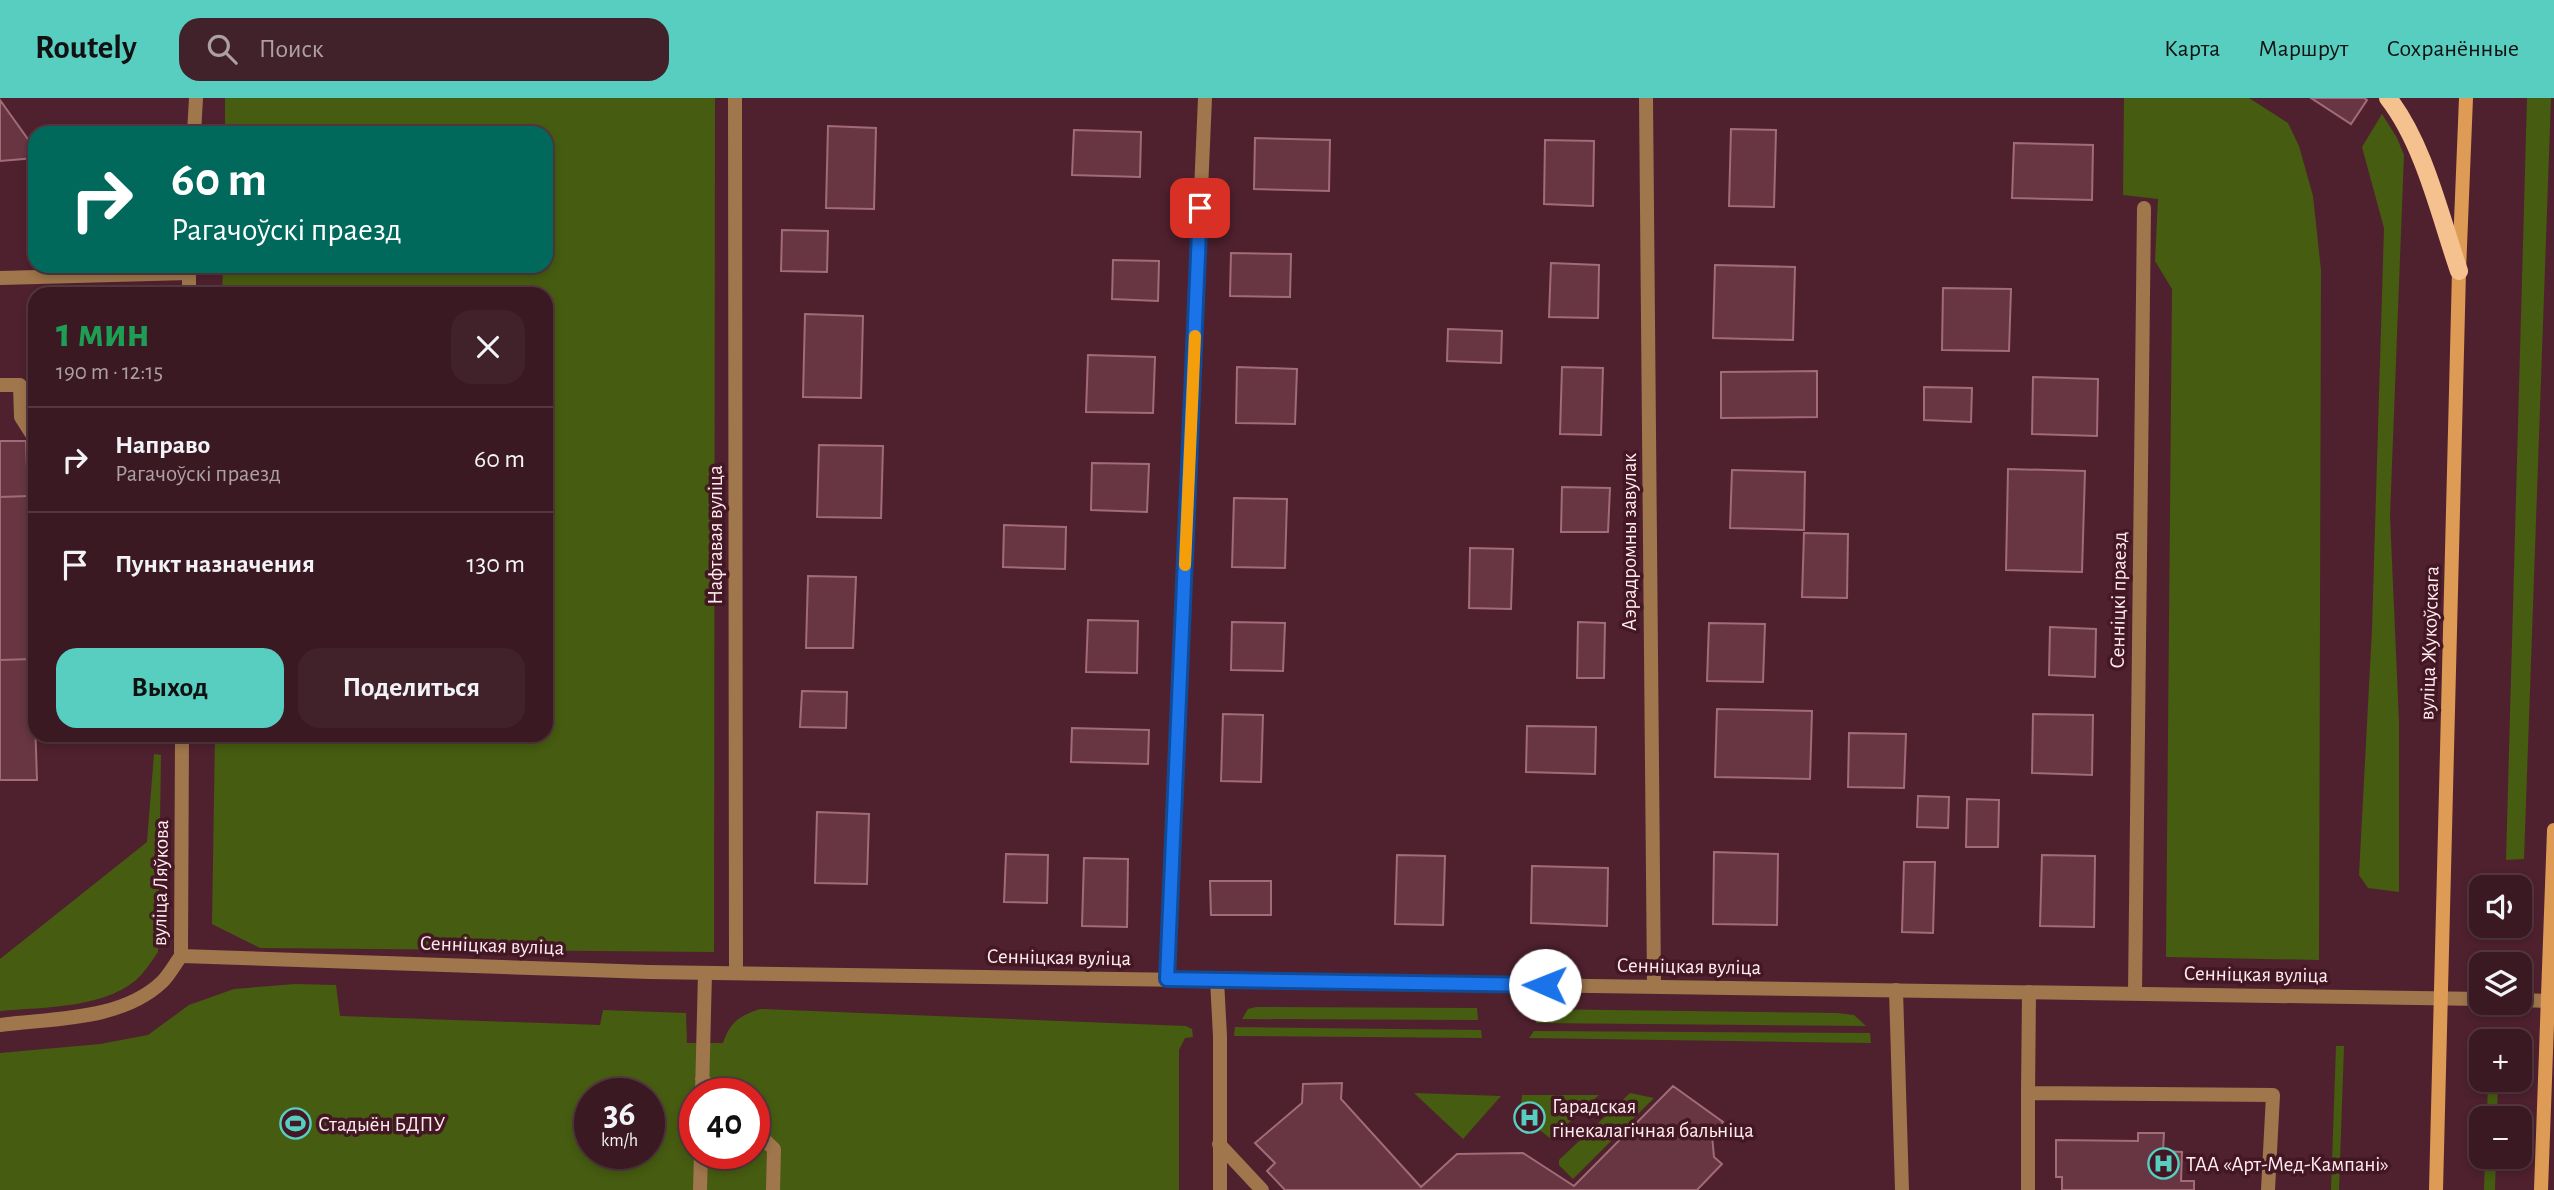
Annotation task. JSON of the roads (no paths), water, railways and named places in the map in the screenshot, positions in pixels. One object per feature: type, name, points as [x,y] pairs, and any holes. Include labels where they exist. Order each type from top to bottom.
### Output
[{"type":"main road","points":[[2388,98],[2398,110],[2418,151],[2459,271]]},
{"type":"main road","name":"вуліца Жукоўскага","points":[[2436,1190],[2459,271],[2466,98]]},
{"type":"main road","points":[[2541,1190],[2554,830]]},
{"type":"street","points":[[194,126],[196,98]]},
{"type":"street","name":"Нафтавая вуліца","points":[[736,98],[736,973]]},
{"type":"street","points":[[1167,979],[1205,98]]},
{"type":"street","name":"Аэрадромны завулак","points":[[1646,98],[1654,986]]},
{"type":"street","name":"Сенніцкі праезд","points":[[2135,992],[2144,208]]},
{"type":"street","points":[[0,278],[118,273]]},
{"type":"street","points":[[0,385],[20,385],[21,417],[28,428]]},
{"type":"street","name":"вуліца Ляўкова","points":[[0,1025],[103,1012],[135,1000],[162,982],[181,956],[183,742]]},
{"type":"street","name":"Сенніцкая вуліца","points":[[181,956],[736,973],[2469,999]]},
{"type":"street","points":[[702,1078],[705,972]]},
{"type":"street","points":[[1217,980],[1220,1037],[1220,1190]]},
{"type":"street","points":[[1896,990],[1902,1190]]},
{"type":"street","points":[[2028,1190],[2029,992]]},
{"type":"street","points":[[2532,1000],[2549,1001]]},
{"type":"street","points":[[2028,1093],[2273,1095],[2269,1190]]},
{"type":"street","points":[[1219,1144],[1262,1190]]},
{"type":"street","points":[[770,1146],[774,1150],[773,1190]]},
{"type":"street","points":[[700,1190],[701,1169]]},
{"type":"place","name":"Гарадская гінекалагічная бальніца","points":[[1529,1118]]},
{"type":"place","name":"Стадыён БДПУ","points":[[295,1124]]},
{"type":"place","name":"ТАА «Арт-Мед-Кампані»","points":[[2163,1164]]}]
